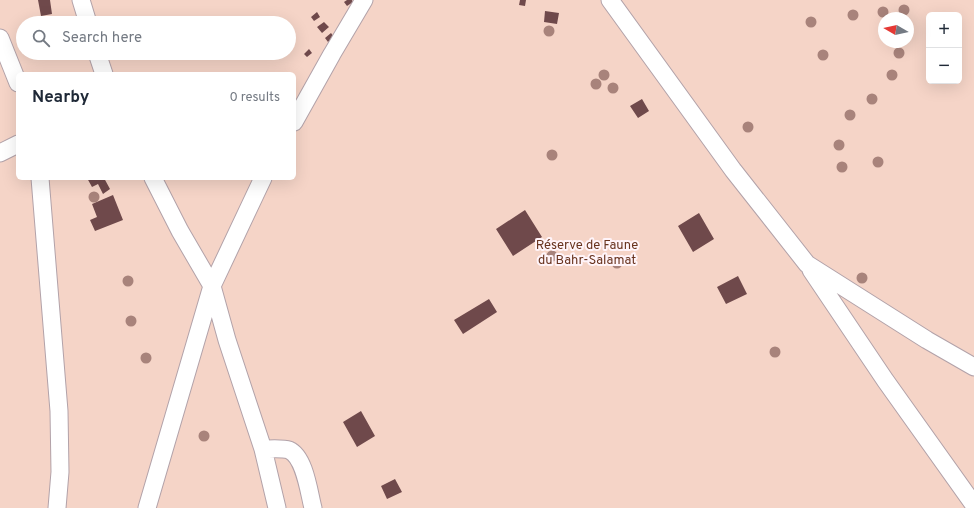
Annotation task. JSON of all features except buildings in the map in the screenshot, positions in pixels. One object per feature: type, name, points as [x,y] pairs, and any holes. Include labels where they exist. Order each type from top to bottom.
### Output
[{"type":"street","points":[[81,0],[86,16]]},
{"type":"street","points":[[296,118],[364,0]]},
{"type":"street","points":[[610,0],[733,170],[807,264],[885,380],[974,505]]},
{"type":"street","points":[[0,38],[16,78]]},
{"type":"street","points":[[99,60],[103,72]]},
{"type":"street","points":[[0,153],[16,145]]},
{"type":"street","points":[[40,180],[59,411],[60,472],[57,508]]},
{"type":"street","points":[[154,180],[180,231],[212,286],[263,449],[277,508]]},
{"type":"street","points":[[147,508],[212,286],[263,180]]},
{"type":"street","points":[[807,264],[927,340],[974,367]]},
{"type":"street","points":[[263,449],[289,450],[298,458],[304,470],[313,508]]},
{"type":"green space","name":"Réserve de Faune du Bahr-Salamat","points":[[0,0],[974,0],[974,508],[0,508]]}]
